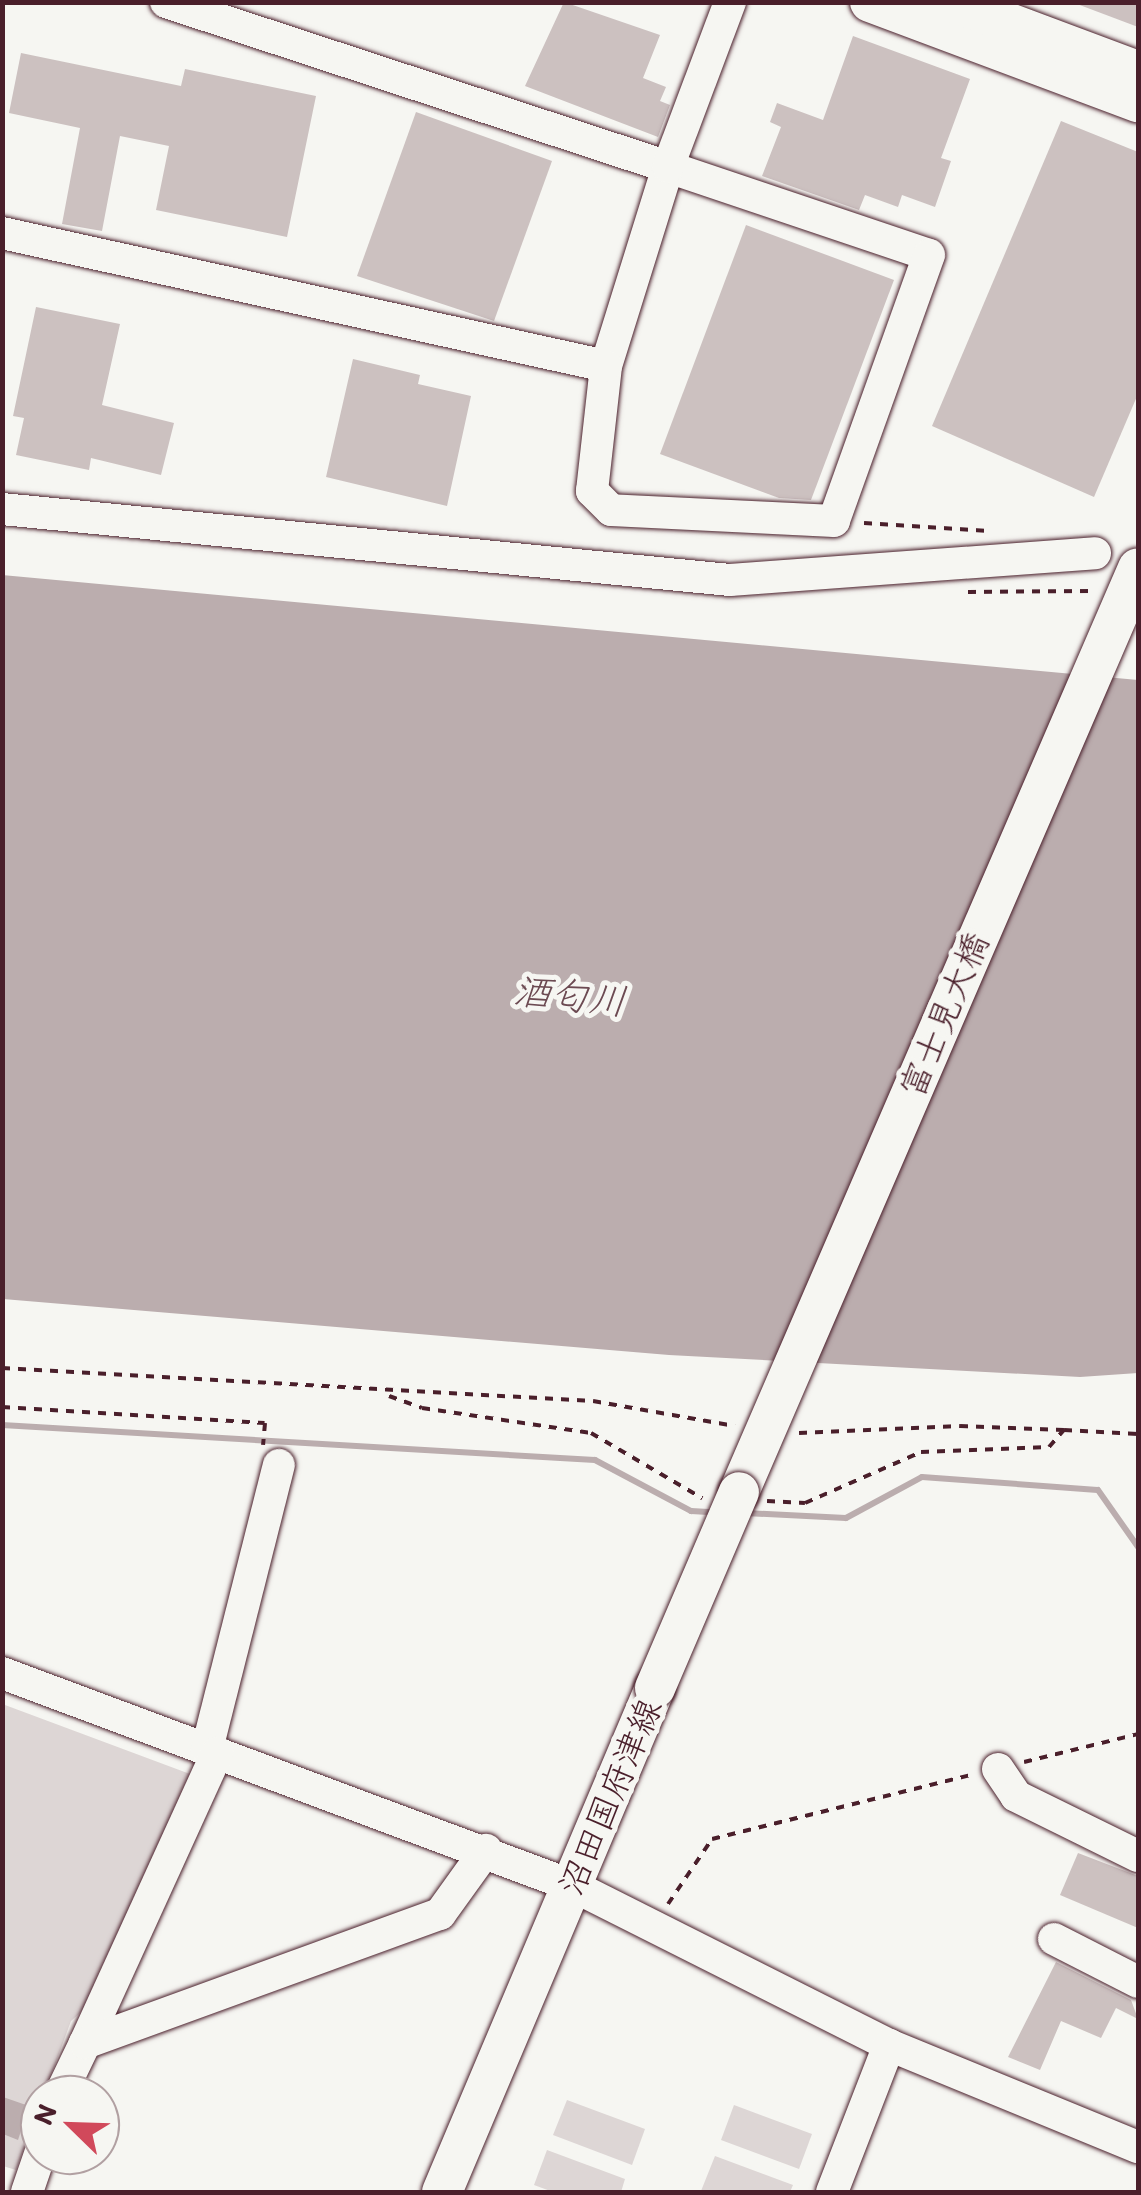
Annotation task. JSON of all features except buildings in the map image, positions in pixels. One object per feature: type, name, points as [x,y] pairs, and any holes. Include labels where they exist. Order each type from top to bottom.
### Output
[{"type":"main road","points":[[870,2],[1138,102]]},
{"type":"main road","points":[[953,2],[1138,71]]},
{"type":"main road","points":[[1110,628],[1138,552]]},
{"type":"main road","points":[[1110,628],[1138,568]]},
{"type":"main road","name":"富士見大橋","points":[[772,1417],[1110,628]]},
{"type":"main road","name":"沼田国府津線","points":[[442,2192],[772,1417]]},
{"type":"street","points":[[166,2],[668,168],[930,255],[834,520],[611,510],[592,491],[606,366],[668,168],[730,2]]},
{"type":"street","points":[[2,233],[606,366]]},
{"type":"street","points":[[2,509],[730,580],[1095,553]]},
{"type":"street","points":[[70,2075],[212,1751],[280,1465]]},
{"type":"street","points":[[2,1673],[486,1850],[574,1886],[889,2045],[1138,2147]]},
{"type":"street","points":[[998,1769],[1016,1796],[1138,1856]]},
{"type":"street","points":[[85,2043],[440,1914],[486,1850]]},
{"type":"street","points":[[1054,1939],[1138,1982]]},
{"type":"street","points":[[832,2192],[889,2045]]},
{"type":"path","points":[[834,520],[1003,532]]},
{"type":"path","points":[[2,1368],[592,1401],[772,1417],[1064,1430]]},
{"type":"path","points":[[2,1407],[265,1424],[265,1429]]},
{"type":"path","points":[[654,1924],[712,1839],[1138,1734]]},
{"type":"shaded area","points":[[5,1705],[190,1774],[89,2005],[71,2021],[51,2075],[20,2075],[20,2159],[16,2170],[3,2166]]},
{"type":"shaded area","points":[[567,2100],[645,2129],[632,2165],[553,2135]]},
{"type":"shaded area","points":[[734,2105],[812,2134],[799,2169],[721,2140]]},
{"type":"shaded area","points":[[547,2150],[625,2179],[621,2192],[553,2192],[534,2185]]},
{"type":"shaded area","points":[[715,2156],[793,2185],[790,2192],[701,2191]]},
{"type":"water","name":"酒匂川","points":[[2,575],[1138,680],[1138,1373],[1080,1377],[669,1355],[3,1299]]},
{"type":"water","points":[[3,2097],[20,2103],[20,2134],[18,2140],[3,2134]]},
{"type":"waterway","points":[[2,1425],[595,1460],[691,1511],[713,1512]]},
{"type":"waterway","points":[[745,1513],[846,1518],[922,1477],[1098,1490],[1138,1547]]}]
